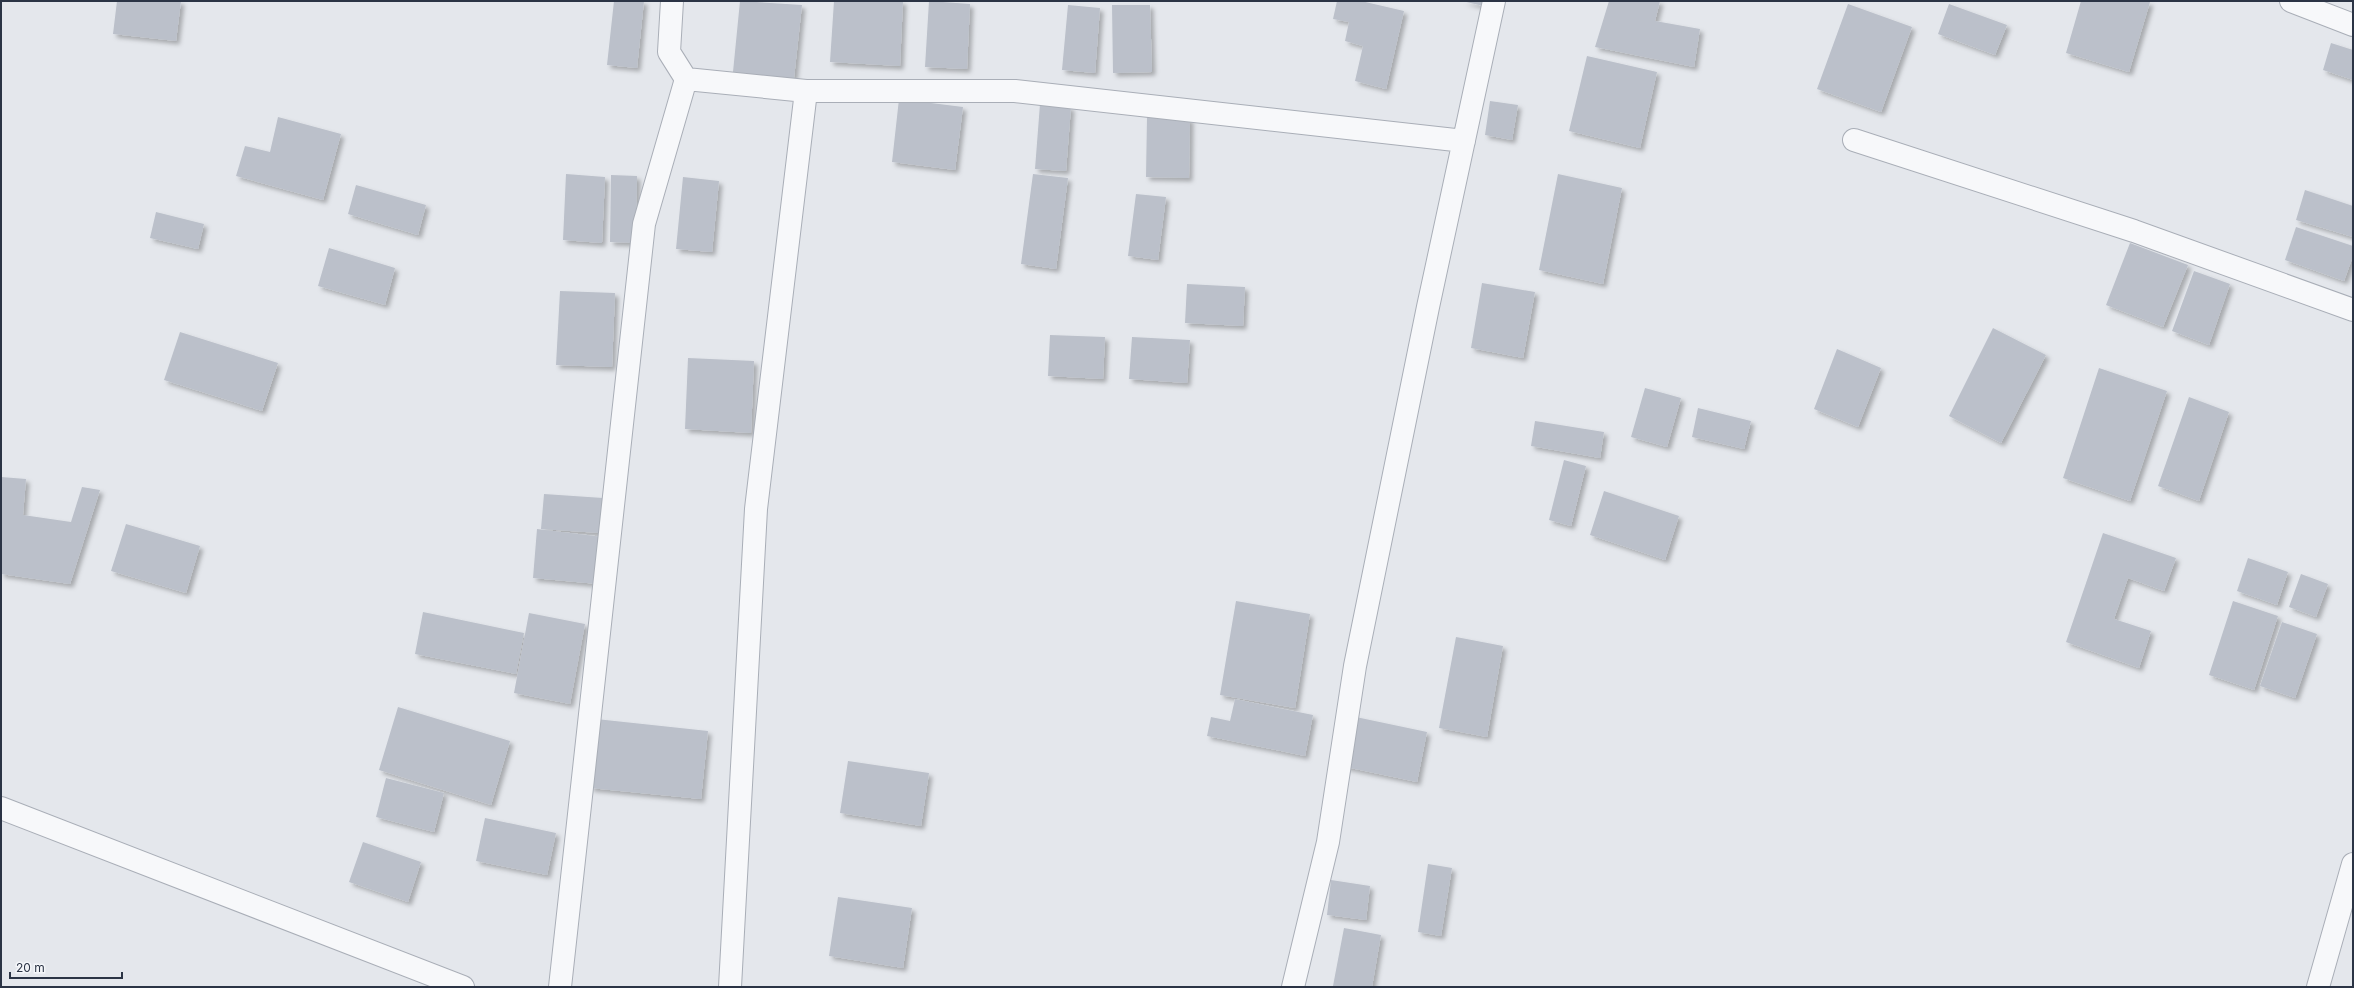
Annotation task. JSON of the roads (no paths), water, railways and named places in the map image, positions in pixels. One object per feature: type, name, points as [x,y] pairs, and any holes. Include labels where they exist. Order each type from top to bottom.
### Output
[{"type":"street","points":[[560,987],[644,224],[686,79],[669,52],[672,1]]},
{"type":"street","points":[[1294,987],[1328,842],[1357,658],[1494,1]]},
{"type":"street","points":[[2291,1],[2353,25]]},
{"type":"street","points":[[686,79],[806,91],[1015,91],[1464,141]]},
{"type":"street","points":[[730,987],[756,509],[806,91]]},
{"type":"street","points":[[1854,140],[2134,231],[2353,310]]},
{"type":"street","points":[[1,808],[460,986]]},
{"type":"street","points":[[2318,987],[2353,864]]}]
